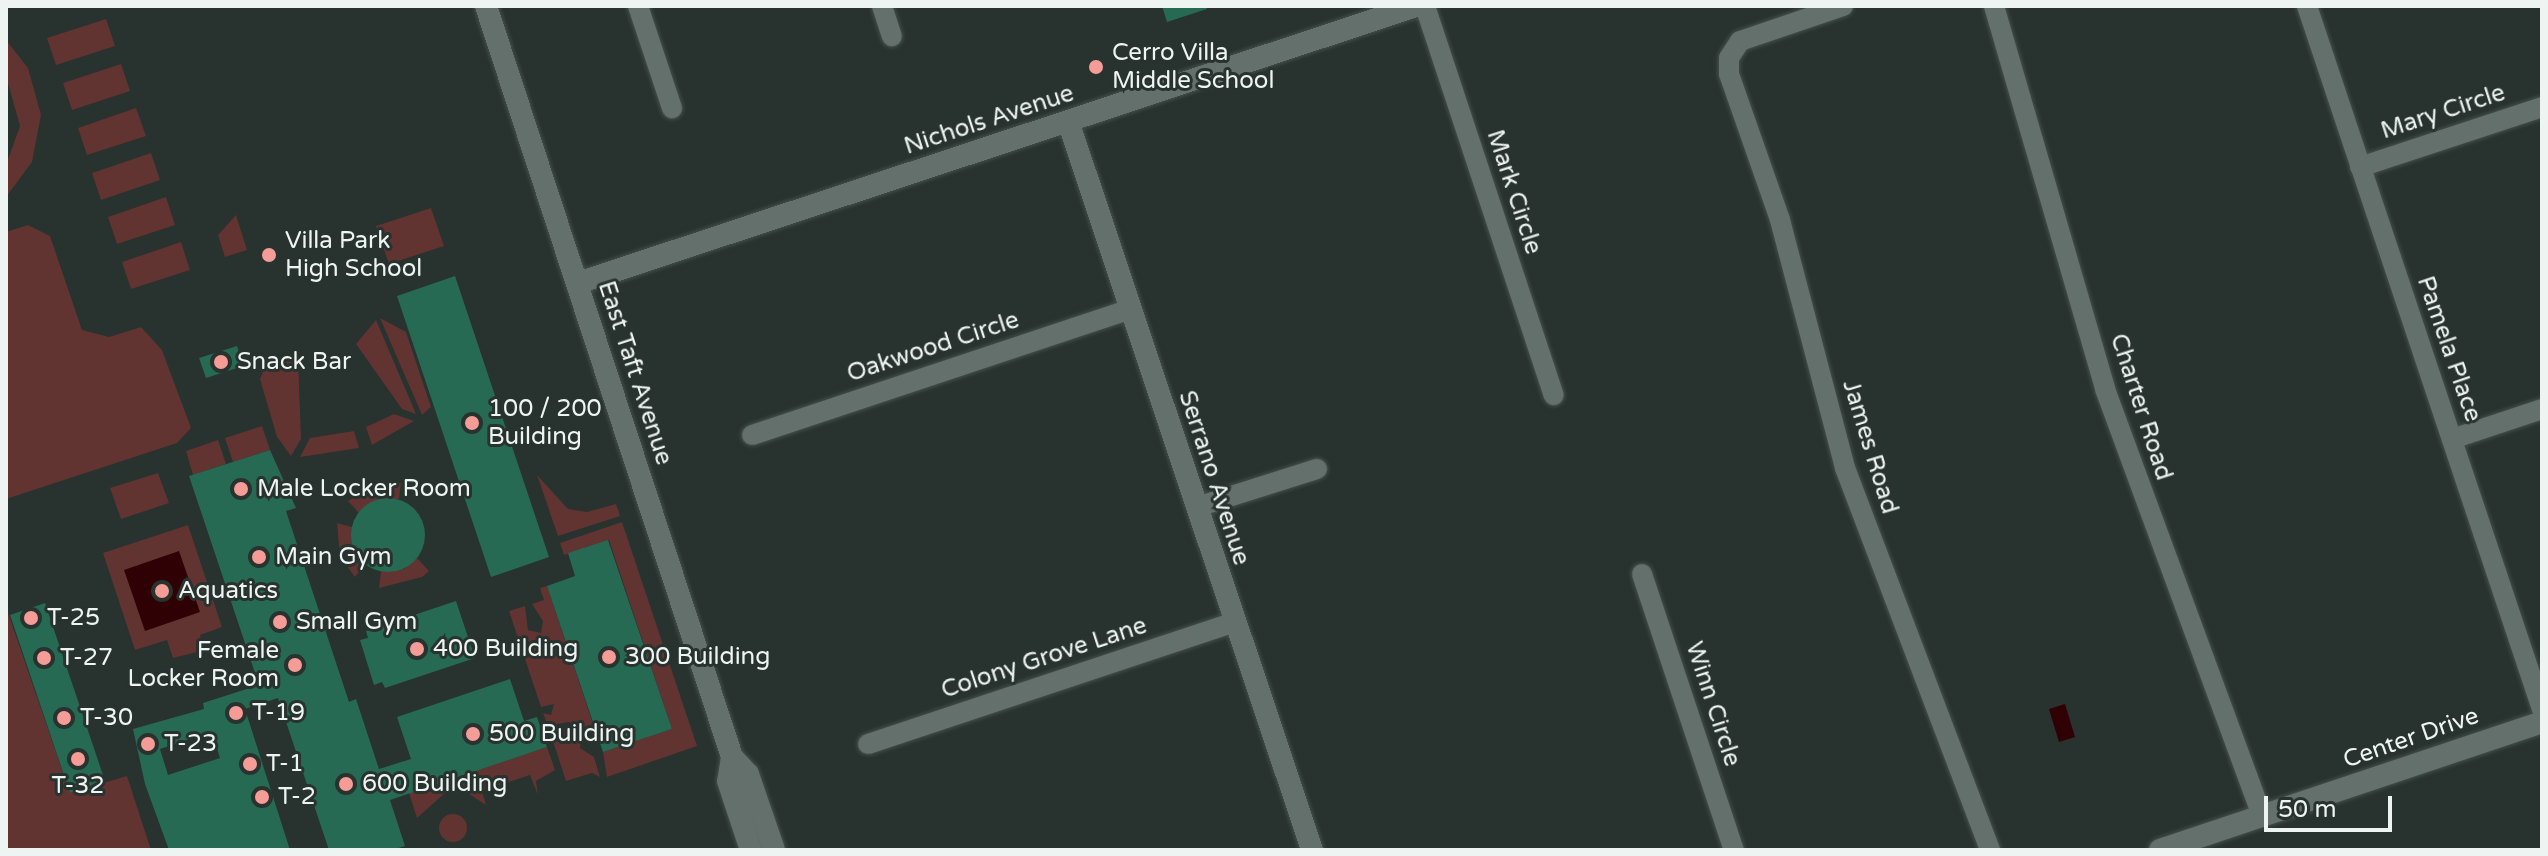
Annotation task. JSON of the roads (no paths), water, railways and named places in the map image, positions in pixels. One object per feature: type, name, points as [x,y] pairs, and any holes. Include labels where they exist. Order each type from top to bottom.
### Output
[{"type":"street","name":"East Taft Avenue","points":[[486,6],[732,757],[748,774],[774,850]]},
{"type":"street","points":[[638,6],[672,108]]},
{"type":"street","points":[[882,6],[892,36]]},
{"type":"street","name":"Nichols Avenue","points":[[578,283],[1416,6]]},
{"type":"street","name":"Mark Circle","points":[[1425,6],[1554,395]]},
{"type":"street","name":"James Road","points":[[1843,6],[1754,35],[1732,51],[1729,74],[1780,220],[1845,468],[1990,850]]},
{"type":"street","name":"Charter Road","points":[[1994,6],[2105,389],[2262,816]]},
{"type":"street","name":"Pamela Place","points":[[2307,6],[2542,709]]},
{"type":"street","name":"Mary Circle","points":[[2360,167],[2542,107]]},
{"type":"street","name":"Serrano Avenue","points":[[1068,121],[1312,850]]},
{"type":"street","name":"Oakwood Circle","points":[[752,435],[1130,309]]},
{"type":"street","points":[[2452,439],[2542,409]]},
{"type":"street","points":[[1197,507],[1317,469]]},
{"type":"street","name":"Winn Circle","points":[[1642,574],[1734,850]]},
{"type":"street","name":"Colony Grove Lane","points":[[868,744],[1235,622]]},
{"type":"street","name":"Center Drive","points":[[2160,850],[2542,722]]},
{"type":"street","name":"East Taft Avenue","points":[[732,757],[728,781],[751,850]]},
{"type":"place","name":"Cerro Villa Middle School","points":[[1096,67]]},
{"type":"place","name":"Villa Park High School","points":[[269,255]]},
{"type":"place","name":"Snack Bar","points":[[221,362]]},
{"type":"place","name":"100 / 200 Building","points":[[472,423]]},
{"type":"place","name":"Male Locker Room","points":[[241,489]]},
{"type":"place","name":"Main Gym","points":[[259,557]]},
{"type":"place","name":"Aquatics","points":[[162,591]]},
{"type":"place","name":"T-25","points":[[31,618]]},
{"type":"place","name":"Small Gym","points":[[280,622]]},
{"type":"place","name":"400 Building","points":[[417,649]]},
{"type":"place","name":"300 Building","points":[[609,657]]},
{"type":"place","name":"T-27","points":[[44,658]]},
{"type":"place","name":"Female Locker Room","points":[[295,665]]},
{"type":"place","name":"T-19","points":[[236,713]]},
{"type":"place","name":"T-30","points":[[64,718]]},
{"type":"place","name":"500 Building","points":[[473,734]]},
{"type":"place","name":"T-23","points":[[148,744]]},
{"type":"place","name":"T-32","points":[[78,759]]},
{"type":"place","name":"T-1","points":[[250,764]]},
{"type":"place","name":"600 Building","points":[[346,784]]},
{"type":"place","name":"T-2","points":[[262,797]]}]
